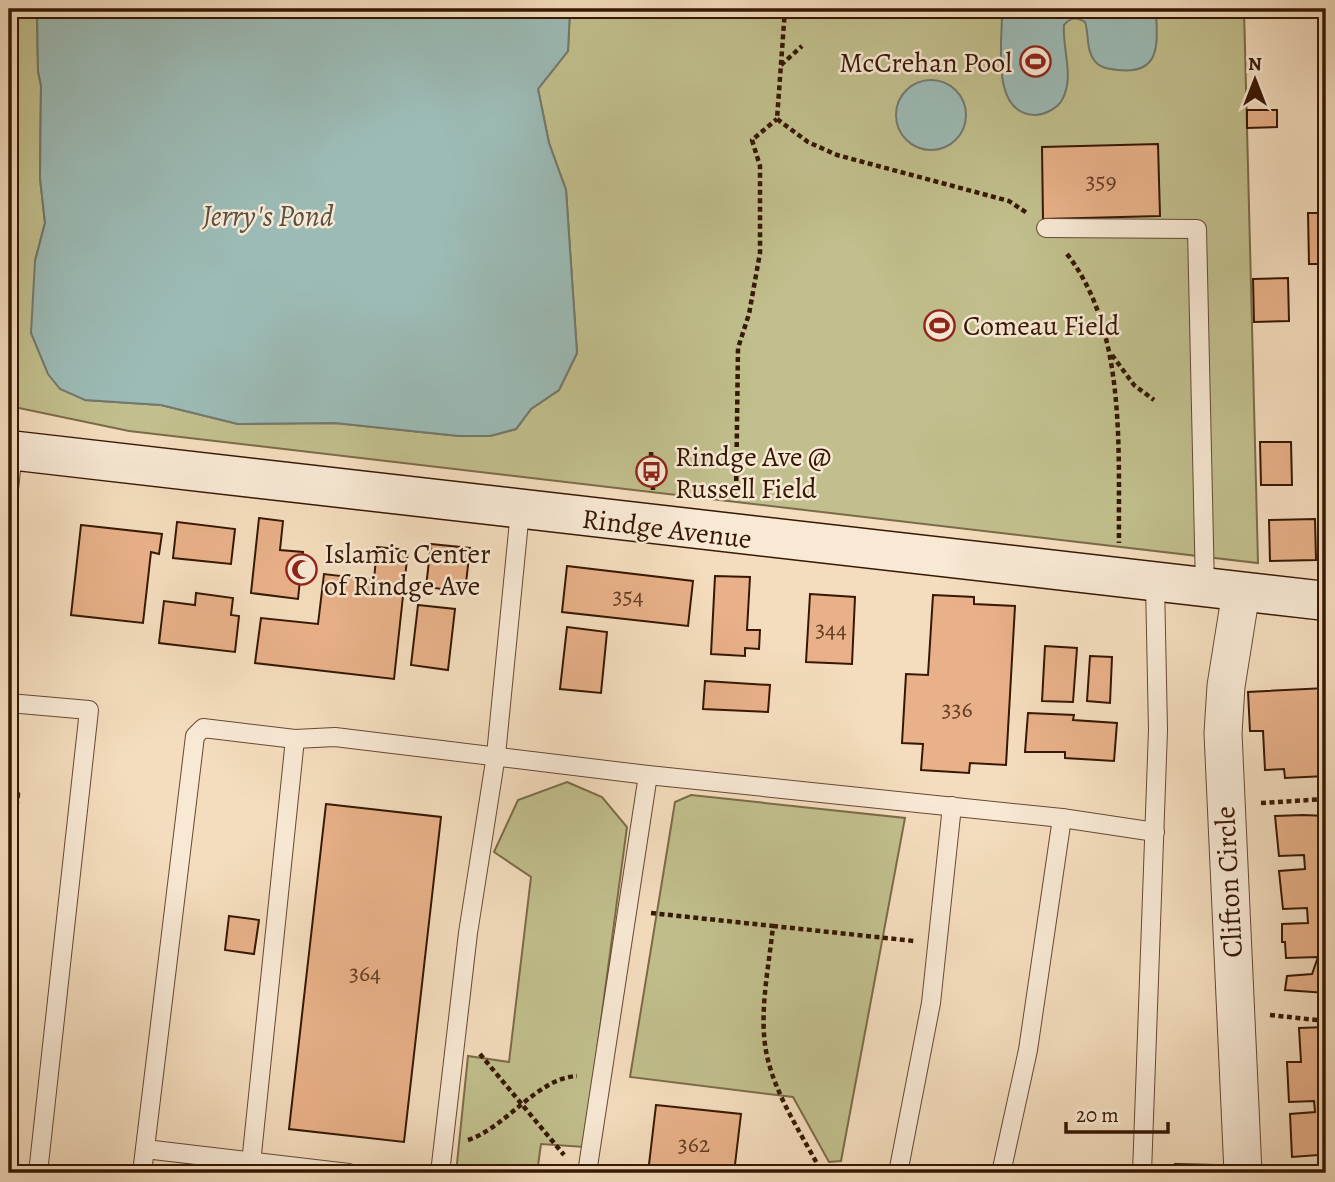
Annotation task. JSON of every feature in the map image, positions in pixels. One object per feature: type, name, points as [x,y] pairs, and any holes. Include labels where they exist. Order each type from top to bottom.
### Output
[{"type":"street","name":"Rindge Avenue","points":[[11,451],[735,536],[1326,601]]},
{"type":"street","name":"Clifton Circle","points":[[1223,590],[1226,686],[1223,733],[1243,1173]]},
{"type":"lane","points":[[1046,228],[1198,229],[1223,590]]},
{"type":"lane","points":[[9,489],[11,451]]},
{"type":"lane","points":[[440,1173],[467,946],[496,755],[520,511]]},
{"type":"lane","points":[[1142,1173],[1158,730],[1155,583]]},
{"type":"lane","points":[[9,703],[89,710],[38,1173]]},
{"type":"lane","points":[[142,1173],[197,731],[203,728],[295,738],[335,737],[649,775],[1062,818],[1155,832]]},
{"type":"lane","points":[[251,1168],[295,738]]},
{"type":"lane","points":[[587,1173],[649,775]]},
{"type":"lane","points":[[898,1173],[931,1003],[952,806]]},
{"type":"lane","points":[[1002,1173],[1028,1050],[1062,818]]},
{"type":"lane","points":[[145,1149],[251,1168],[349,1173]]},
{"type":"path","points":[[735,536],[738,348],[749,314],[760,253],[760,166],[752,140],[777,119],[785,9]]},
{"type":"path","points":[[780,65],[802,46]]},
{"type":"path","points":[[777,119],[808,142],[836,155],[1009,201],[1046,228],[1070,257],[1093,295],[1111,353],[1118,463],[1119,548]]},
{"type":"path","points":[[1111,353],[1133,385],[1154,400]]},
{"type":"path","points":[[651,452],[653,494]]},
{"type":"path","points":[[9,791],[17,792],[18,797],[9,866]]},
{"type":"path","points":[[1256,803],[1326,799]]},
{"type":"path","points":[[650,913],[937,944]]},
{"type":"path","points":[[773,926],[765,1022],[767,1056],[781,1094],[822,1173]]},
{"type":"path","points":[[1266,1015],[1326,1021]]},
{"type":"path","points":[[478,1051],[566,1158]]},
{"type":"path","points":[[461,1142],[483,1135],[558,1080],[586,1076]]},
{"type":"shaded area","points":[[9,9],[37,9],[38,71],[41,85],[40,178],[45,223],[35,261],[85,400],[161,405],[238,424],[335,423],[459,436],[490,436],[516,429],[531,409],[559,390],[577,353],[566,190],[549,143],[538,89],[568,51],[570,9],[1244,9],[1258,563],[129,431],[9,406]]},
{"type":"shaded area","points":[[567,782],[602,797],[627,827],[584,1147],[541,1144],[537,1173],[456,1173],[468,1056],[509,1062],[531,877],[494,852],[518,800]]},
{"type":"shaded area","points":[[691,795],[905,818],[841,1161],[829,1162],[793,1097],[630,1077],[675,802]]},
{"type":"water","name":"Jerry's Pond","points":[[37,9],[570,9],[568,51],[538,89],[549,143],[566,190],[577,353],[559,390],[531,409],[516,429],[490,436],[459,436],[335,423],[238,424],[161,405],[85,400],[60,389],[48,374],[31,333],[35,261],[45,223],[40,178],[41,85],[38,71]]},
{"type":"water","name":"McCrehan Pool","points":[[1002,9],[1156,9],[1154,53],[1143,67],[1133,70],[1108,69],[1094,60],[1085,22],[1071,19],[1064,25],[1068,82],[1062,100],[1042,114],[1020,111],[1011,102],[1002,73]]},
{"type":"water","points":[[938,80],[951,86],[960,95],[964,101],[964,129],[956,140],[945,148],[924,150],[906,140],[898,129],[896,108],[906,90],[917,82]]},
{"type":"building","points":[[1247,110],[1277,110],[1277,127],[1247,128]]},
{"type":"building","points":[[1158,144],[1160,216],[1043,219],[1042,147]]},
{"type":"building","points":[[1308,213],[1326,213],[1326,264],[1309,264]]},
{"type":"building","points":[[1288,278],[1289,321],[1254,322],[1253,279]]},
{"type":"building","points":[[1260,442],[1291,442],[1292,485],[1261,485]]},
{"type":"building","points":[[259,518],[283,521],[280,550],[303,552],[298,599],[251,593]]},
{"type":"building","points":[[1315,519],[1316,560],[1270,561],[1269,520]]},
{"type":"building","points":[[177,522],[235,529],[231,564],[173,558]]},
{"type":"building","points":[[81,525],[162,534],[159,554],[151,552],[143,623],[71,615]]},
{"type":"building","points":[[431,544],[470,548],[465,592],[426,587]]},
{"type":"building","points":[[377,547],[408,550],[394,679],[255,663],[261,618],[318,624],[324,574],[374,580]]},
{"type":"building","points":[[567,566],[693,581],[688,626],[562,612]]},
{"type":"building","points":[[715,576],[750,577],[747,630],[760,630],[759,649],[745,648],[745,656],[711,654]]},
{"type":"building","points":[[196,593],[233,598],[231,615],[239,616],[235,652],[159,643],[164,601],[195,605]]},
{"type":"building","points":[[810,594],[855,597],[852,664],[806,662]]},
{"type":"building","points":[[933,595],[974,597],[974,604],[1015,606],[1006,765],[970,763],[969,773],[921,770],[923,744],[902,743],[906,674],[928,675]]},
{"type":"building","points":[[418,605],[455,609],[448,670],[411,665]]},
{"type":"building","points":[[567,627],[607,632],[601,693],[560,689]]},
{"type":"building","points":[[1045,646],[1077,648],[1073,702],[1042,701]]},
{"type":"building","points":[[1090,656],[1112,657],[1110,703],[1087,701]]},
{"type":"building","points":[[705,681],[770,685],[768,712],[703,709]]},
{"type":"building","points":[[1326,688],[1326,776],[1285,778],[1284,769],[1265,770],[1263,731],[1250,731],[1248,692]]},
{"type":"building","points":[[1028,713],[1074,715],[1073,720],[1117,723],[1114,761],[1065,758],[1065,752],[1025,752]]},
{"type":"building","points":[[326,804],[441,817],[404,1142],[289,1129]]},
{"type":"building","points":[[1275,816],[1326,816],[1326,993],[1285,990],[1287,976],[1312,974],[1318,957],[1286,958],[1285,942],[1282,942],[1282,924],[1308,923],[1307,908],[1283,909],[1279,871],[1305,869],[1304,855],[1279,856]]},
{"type":"building","points":[[229,916],[259,920],[254,954],[225,950]]},
{"type":"building","points":[[1326,1027],[1326,1173],[1293,1173],[1293,1167],[1318,1165],[1318,1155],[1292,1157],[1290,1114],[1315,1112],[1314,1101],[1289,1102],[1287,1062],[1301,1062],[1299,1028]]},
{"type":"building","points":[[656,1105],[741,1114],[734,1173],[648,1173]]},
{"type":"building","points":[[1175,1164],[1215,1165],[1215,1173],[1175,1173]]},
{"type":"place","name":"McCrehan Pool","points":[[1035,62]]},
{"type":"place","name":"Comeau Field","points":[[940,325]]},
{"type":"place","name":"Rindge Ave @ Russell Field","points":[[652,472]]},
{"type":"place","name":"Islamic Center of Rindge Ave","points":[[301,569]]}]
